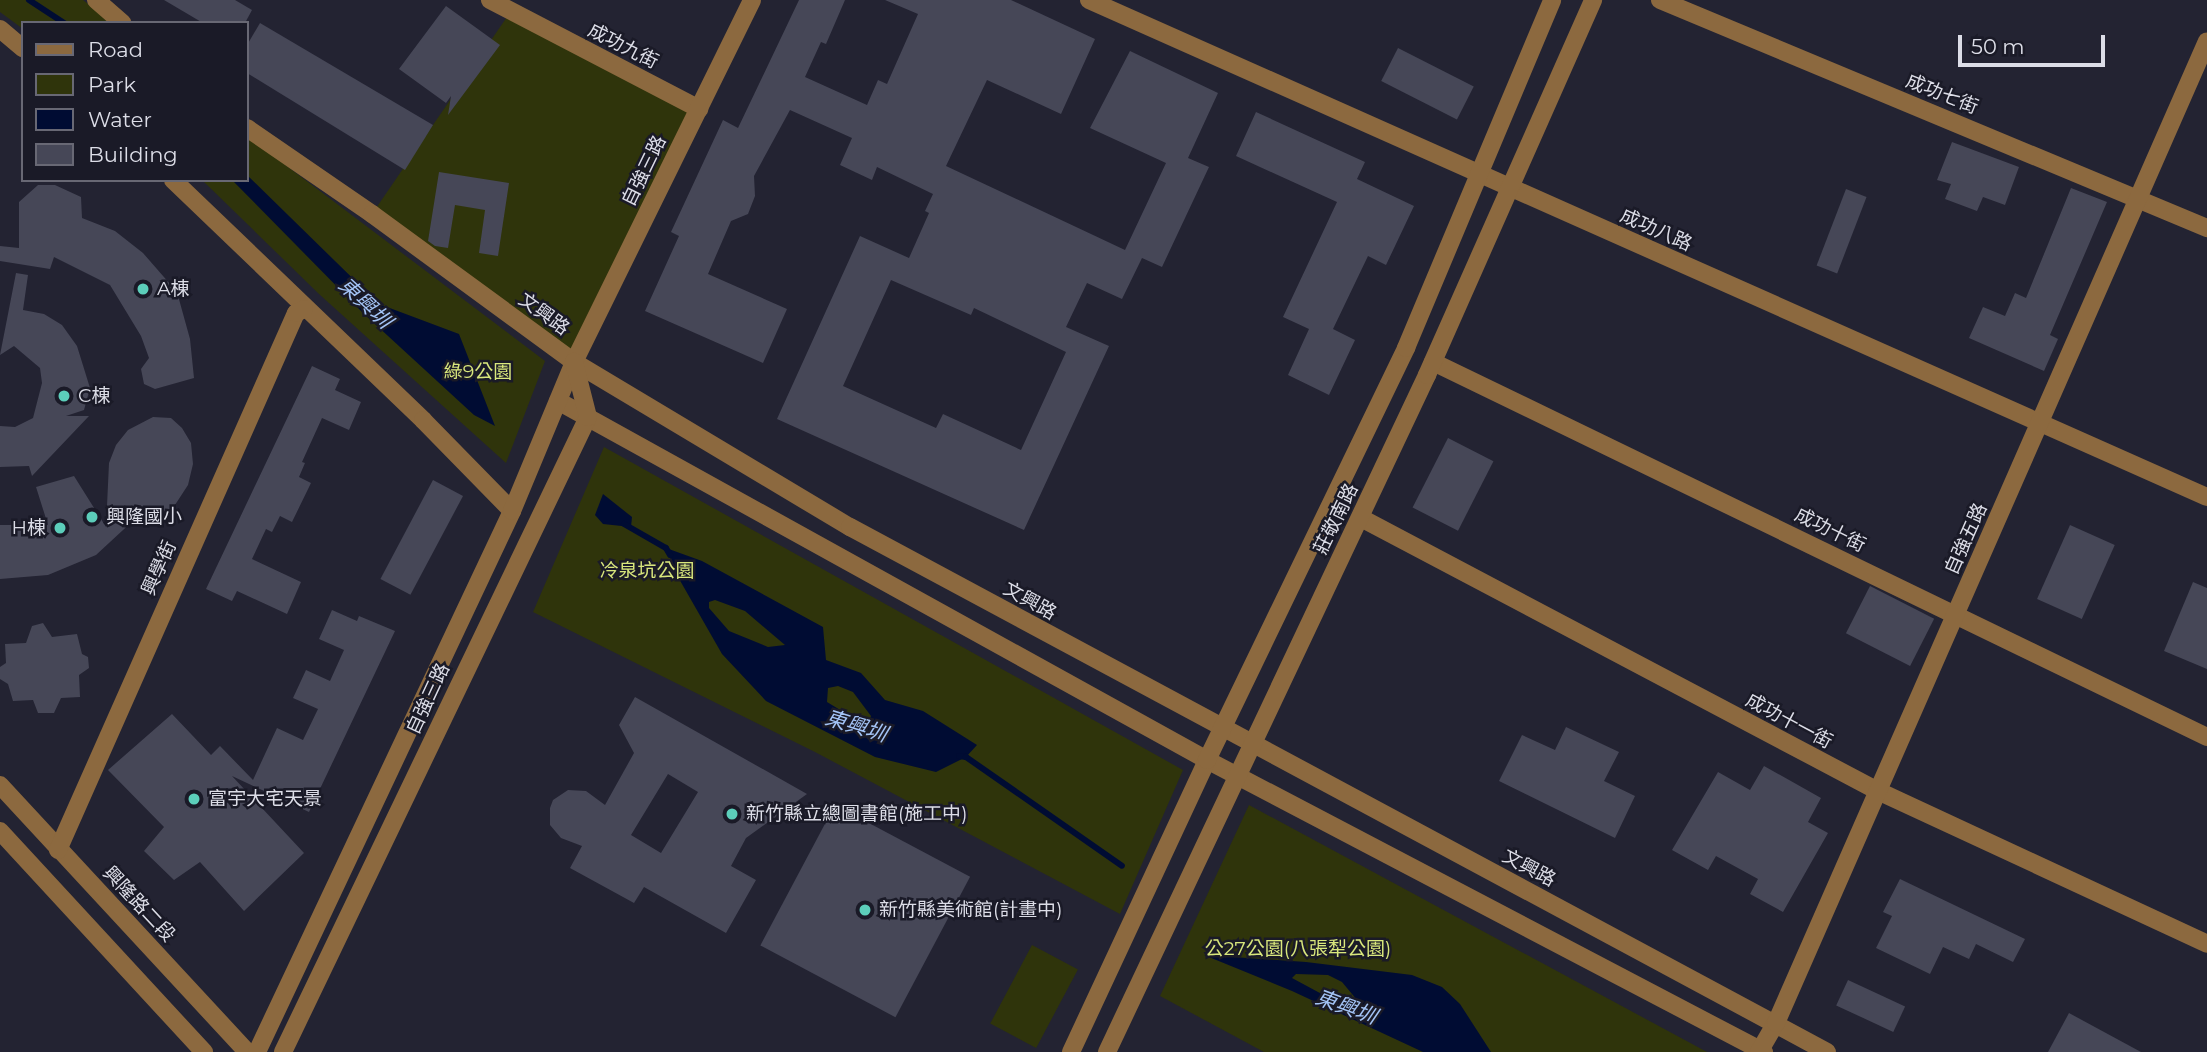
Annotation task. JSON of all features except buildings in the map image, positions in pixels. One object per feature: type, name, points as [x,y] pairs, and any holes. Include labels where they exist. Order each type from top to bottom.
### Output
[{"type":"street","points":[[96,0],[120,21]]},
{"type":"street","name":"成功九街","points":[[491,0],[699,108]]},
{"type":"street","name":"自強三路","points":[[257,1052],[512,511],[574,362],[752,0]]},
{"type":"street","name":"成功八路","points":[[1089,0],[2207,497]]},
{"type":"street","name":"莊敬南路","points":[[1071,1052],[1207,760],[1406,348],[1552,0]]},
{"type":"street","name":"莊敬南路","points":[[1107,1052],[1236,775],[1361,518],[1593,0]]},
{"type":"street","name":"成功七街","points":[[1660,0],[2207,228]]},
{"type":"street","points":[[0,29],[21,46]]},
{"type":"street","name":"自強五路","points":[[1761,1051],[1776,1023],[2207,41]]},
{"type":"street","name":"文興路","points":[[248,129],[372,214],[574,362],[850,527],[1223,730],[1827,1052]]},
{"type":"street","points":[[175,182],[304,309],[423,420],[512,511]]},
{"type":"street","name":"興學街","points":[[58,850],[296,313],[304,309]]},
{"type":"street","points":[[574,362],[588,417]]},
{"type":"street","name":"成功十街","points":[[1433,362],[2207,737]]},
{"type":"street","points":[[558,401],[1207,760],[1761,1051]]},
{"type":"street","name":"自強三路","points":[[283,1052],[588,417]]},
{"type":"street","name":"成功十一街","points":[[1361,518],[1878,792],[2207,944]]},
{"type":"street","name":"興隆路二段","points":[[0,785],[247,1052]]},
{"type":"street","points":[[0,831],[204,1052]]},
{"type":"green space","points":[[0,0],[83,0],[110,21],[21,21],[21,28],[0,12]]},
{"type":"green space","points":[[511,11],[699,109],[574,362],[372,214]]},
{"type":"green space","name":"綠9公園","points":[[248,137],[545,361],[506,463],[319,294],[204,182],[248,182]]},
{"type":"green space","name":"冷泉坑公園","points":[[604,447],[1183,770],[1120,914],[815,752],[533,612]]},
{"type":"green space","name":"公27公園(八張犁公園)","points":[[1249,805],[1707,1052],[1264,1052],[1160,996]]},
{"type":"green space","points":[[1032,945],[1078,969],[1036,1048],[990,1024]]},
{"type":"water","points":[[248,176],[379,304],[459,334],[495,426],[474,415],[363,313],[234,182],[248,182]]},
{"type":"water","points":[[603,494],[632,517],[631,527],[603,524],[595,515]]},
{"type":"water","points":[[666,548],[702,561],[823,627],[826,660],[861,673],[885,700],[923,711],[977,745],[966,757],[936,772],[875,757],[766,701],[722,654],[678,577]],"holes":[[[715,600],[745,611],[785,645],[768,647],[729,631],[709,608],[709,602]],[[838,686],[853,692],[871,716],[869,722],[860,722],[827,702],[828,688]]]},
{"type":"water","points":[[1204,955],[1306,962],[1412,975],[1442,987],[1460,1004],[1491,1052],[1423,1052],[1292,991]],"holes":[[[1296,974],[1328,975],[1342,982],[1357,1000],[1331,999],[1292,978]]]},
{"type":"waterway","name":"東興圳","points":[[29,0],[61,21]]},
{"type":"waterway","name":"東興圳","points":[[624,524],[666,548],[670,555]]},
{"type":"waterway","name":"東興圳","points":[[959,756],[966,757],[1122,866]]},
{"type":"place","name":"A棟","points":[[143,289]]},
{"type":"place","name":"C棟","points":[[64,396]]},
{"type":"place","name":"興隆國小","points":[[92,517]]},
{"type":"place","name":"H棟","points":[[60,528]]},
{"type":"place","name":"富宇大宅天景","points":[[194,799]]},
{"type":"place","name":"新竹縣立總圖書館(施工中)","points":[[732,814]]},
{"type":"place","name":"新竹縣美術館(計畫中)","points":[[865,910]]}]
